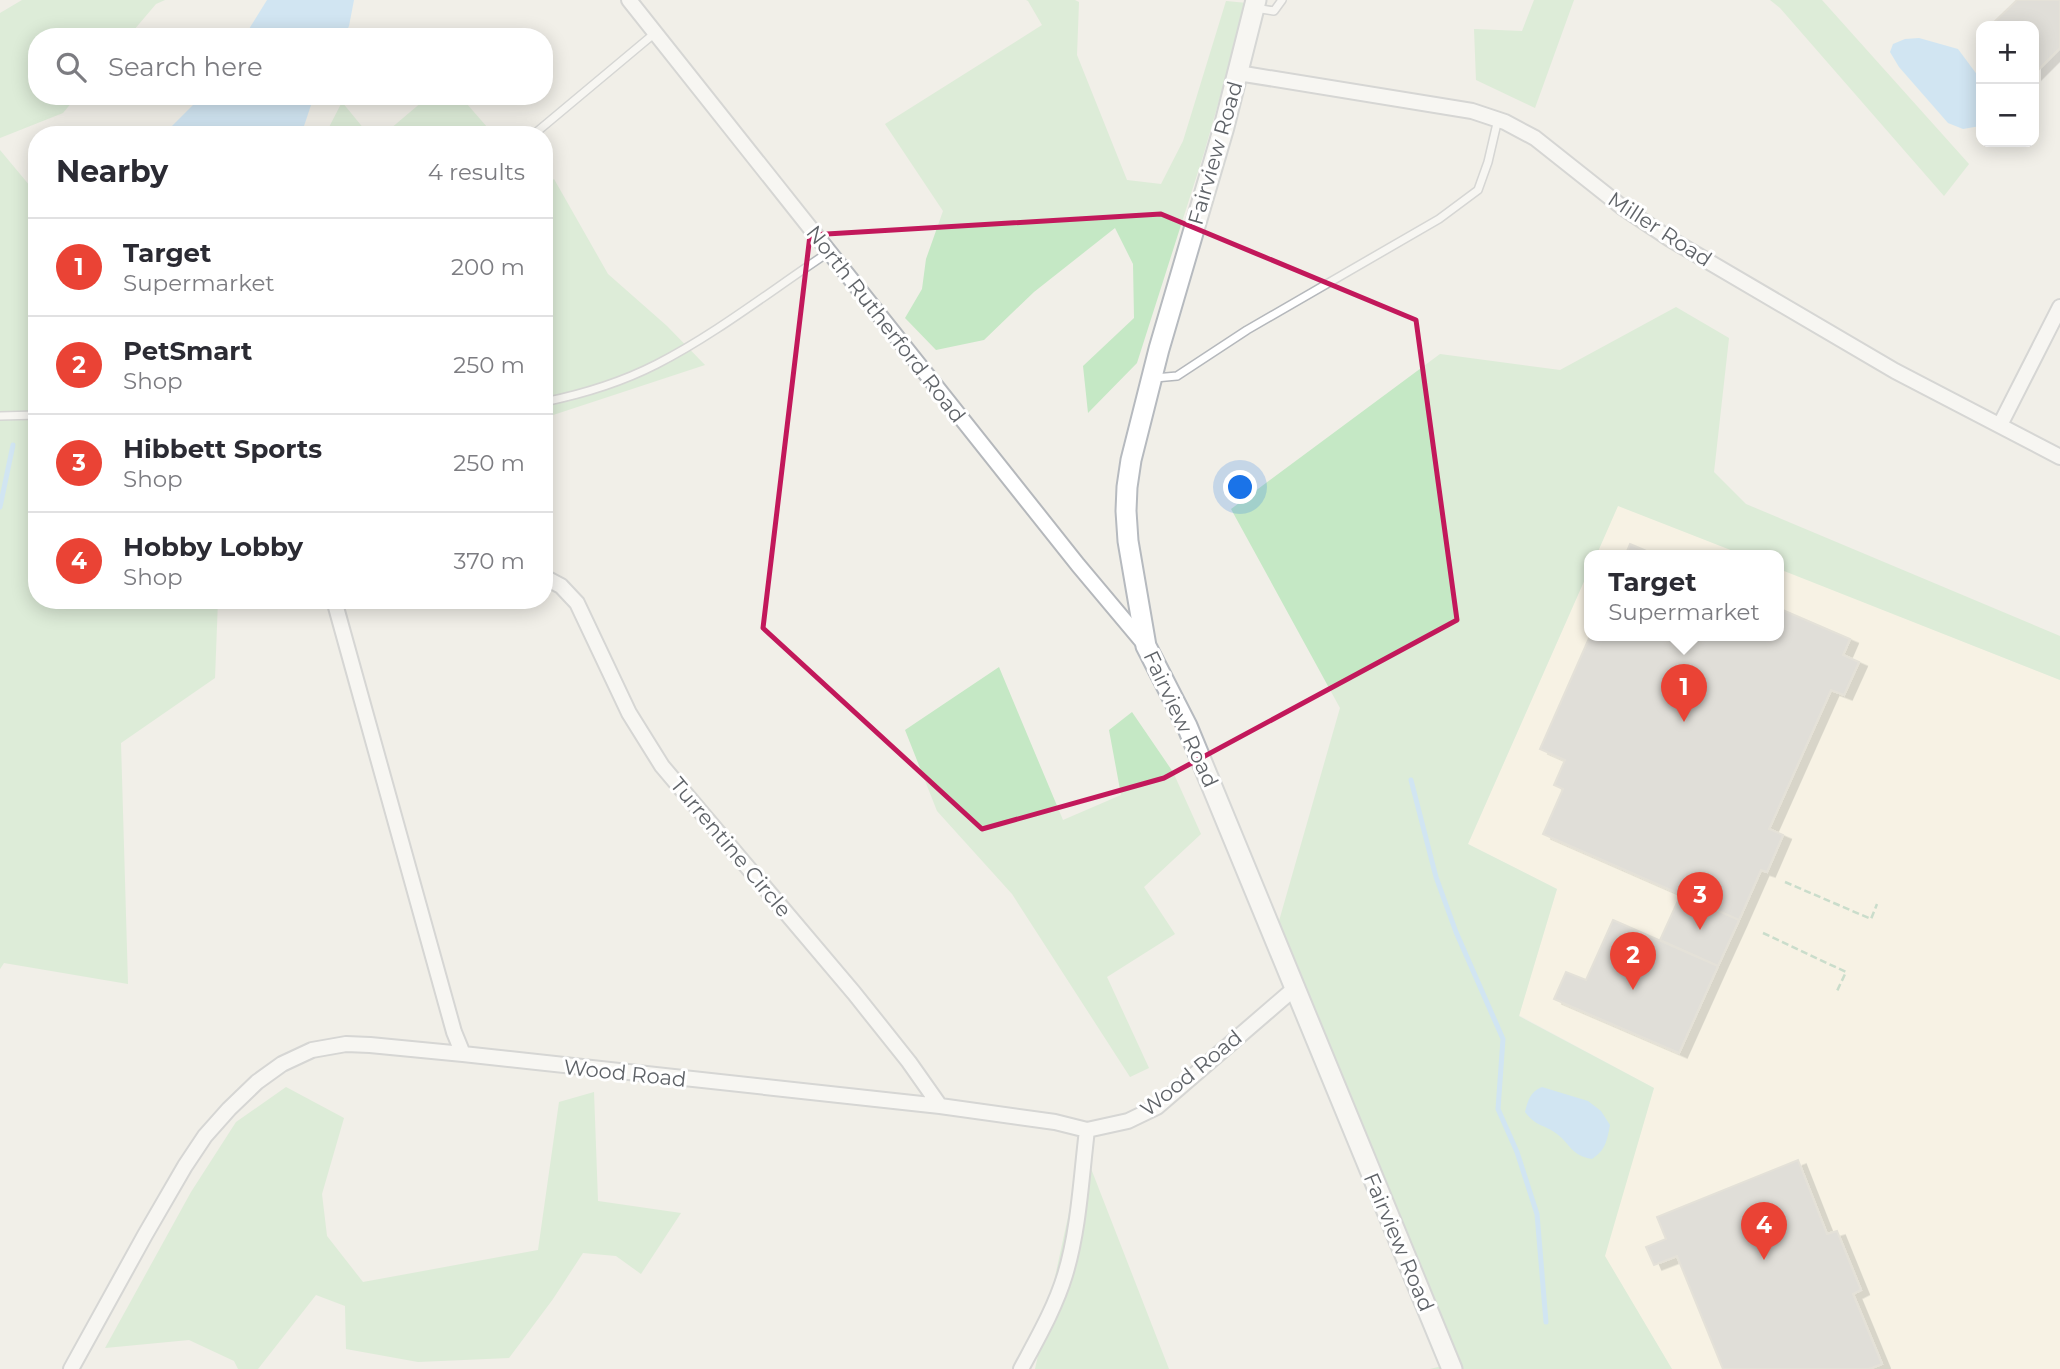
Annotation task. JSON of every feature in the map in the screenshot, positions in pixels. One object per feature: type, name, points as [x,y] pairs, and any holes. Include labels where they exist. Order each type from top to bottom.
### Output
[{"type":"street","name":"North Rutherford Road","points":[[629,0],[1077,565],[1146,646]]},
{"type":"street","name":"Fairview Road","points":[[1255,4],[1131,460],[1126,511],[1128,541],[1146,646],[1187,726],[1452,1369]]},
{"type":"street","name":"Miller Road","points":[[1238,73],[1472,111],[1498,119],[1535,138],[1622,207],[1670,239],[1895,371],[2060,457]]},
{"type":"street","points":[[2000,425],[2060,307]]},
{"type":"street","name":"Turrentine Circle","points":[[553,582],[561,586],[577,603],[629,713],[662,765],[854,993],[940,1106]]},
{"type":"street","points":[[337,609],[463,1054]]},
{"type":"street","name":"Wood Road","points":[[71,1369],[185,1166],[205,1136],[257,1082],[282,1063],[327,1047],[346,1044],[370,1045],[940,1106],[1055,1122],[1087,1130],[1128,1121],[1157,1107],[1295,988]]},
{"type":"street","points":[[1021,1369],[1065,1275],[1075,1232],[1087,1130]]},
{"type":"lane","points":[[1255,4],[1274,10],[1282,0]]},
{"type":"lane","points":[[544,126],[656,33]]},
{"type":"lane","points":[[1151,379],[1178,376],[1247,330],[1439,219],[1469,197],[1478,190],[1498,119]]},
{"type":"lane","points":[[553,399],[612,383],[656,364],[699,340],[829,251]]},
{"type":"lane","points":[[0,416],[28,415]]},
{"type":"path","points":[[1785,882],[1871,919],[1877,904]]},
{"type":"path","points":[[1763,933],[1846,972],[1837,991]]},
{"type":"highlighted area","points":[[1161,214],[1416,320],[1457,620],[1164,778],[982,829],[763,628],[810,235]]},
{"type":"shaded area","points":[[1618,505],[1731,550],[1599,550]]},
{"type":"shaded area","points":[[1784,570],[2060,680],[2060,1369],[1672,1369],[1604,1256],[1654,1088],[1519,1015],[1557,889],[1468,844],[1584,581],[1584,641],[1784,641]]},
{"type":"green space","points":[[22,0],[165,0],[156,4],[136,28],[28,28],[28,105],[70,105],[63,113],[0,138],[0,13]]},
{"type":"green space","points":[[1026,0],[1079,2],[1077,55],[1127,180],[1161,184],[1183,141],[1226,1],[1247,3],[1204,153],[1137,363],[1088,413],[1083,366],[1134,318],[1133,264],[1115,228],[1034,292],[984,340],[936,350],[905,318],[922,289],[926,259],[943,211],[885,124],[1042,25]]},
{"type":"green space","points":[[1534,0],[1574,0],[1535,108],[1476,80],[1474,29],[1522,31]]},
{"type":"green space","points":[[1770,0],[1822,0],[1969,164],[1944,196],[1780,8]]},
{"type":"green space","points":[[340,105],[344,105],[362,126],[330,126]]},
{"type":"green space","points":[[418,105],[468,105],[486,126],[394,126]]},
{"type":"green space","points":[[0,150],[28,184],[28,609],[218,609],[215,678],[121,743],[128,984],[4,963],[0,969]]},
{"type":"green space","points":[[553,180],[608,274],[667,326],[705,365],[553,415]]},
{"type":"green space","points":[[1676,307],[1729,338],[1714,472],[1746,504],[2060,636],[2060,680],[1784,571],[1784,550],[1731,550],[1618,506],[1599,550],[1584,550],[1584,581],[1468,844],[1557,889],[1519,1016],[1654,1088],[1605,1256],[1672,1369],[1430,1369],[1450,1364],[1277,928],[1340,708],[1231,509],[1440,354],[1560,370]]},
{"type":"green space","points":[[999,667],[1063,820],[1121,795],[1109,730],[1132,712],[1173,772],[1201,834],[1144,887],[1175,934],[1107,977],[1149,1068],[1130,1077],[1012,894],[937,811],[905,730]]},
{"type":"green space","points":[[286,1087],[344,1118],[322,1194],[327,1236],[363,1282],[538,1250],[559,1102],[594,1092],[598,1201],[681,1213],[641,1274],[616,1256],[583,1253],[509,1358],[418,1362],[346,1349],[345,1306],[316,1295],[258,1369],[238,1369],[234,1361],[189,1340],[105,1348],[191,1192],[236,1122]]},
{"type":"green space","points":[[1083,1148],[1169,1369],[1035,1369]]},
{"type":"water","points":[[267,0],[354,0],[348,28],[250,28]]},
{"type":"water","points":[[1919,38],[1958,49],[1976,73],[1976,127],[1963,129],[1948,123],[1899,67],[1890,52],[1893,44],[1905,39]]},
{"type":"water","points":[[193,105],[311,105],[304,126],[172,126]]},
{"type":"water","points":[[1542,1087],[1588,1101],[1601,1111],[1610,1125],[1605,1144],[1597,1156],[1592,1159],[1580,1155],[1557,1134],[1525,1112],[1530,1097]]},
{"type":"building","points":[[2017,0],[2060,0],[2060,48],[2039,69],[2039,21],[1995,21]]},
{"type":"building","points":[[1630,544],[1644,550],[1628,550]]},
{"type":"building","points":[[1784,611],[1850,639],[1843,655],[1859,662],[1844,695],[1831,690],[1769,829],[1783,835],[1767,872],[1761,870],[1739,920],[1543,834],[1563,789],[1554,785],[1565,760],[1540,749],[1588,641],[1784,641]]},
{"type":"building","points":[[1681,894],[1739,920],[1718,966],[1660,940]]},
{"type":"building","points":[[1613,920],[1718,966],[1679,1053],[1554,999],[1566,972],[1586,980]]},
{"type":"building","points":[[1798,1160],[1827,1234],[1837,1231],[1861,1290],[1853,1294],[1882,1364],[1869,1369],[1723,1369],[1677,1256],[1654,1265],[1646,1247],[1666,1239],[1657,1217]]},
{"type":"waterway","points":[[0,507],[13,445]]},
{"type":"waterway","points":[[1411,780],[1436,877],[1456,932],[1503,1039],[1498,1109],[1517,1152],[1537,1214],[1546,1322]]},
{"type":"place","name":"Target","points":[[1684,722]]},
{"type":"place","name":"Hibbett Sports","points":[[1700,930]]},
{"type":"place","name":"PetSmart","points":[[1633,990]]},
{"type":"place","name":"Hobby Lobby","points":[[1764,1260]]}]
